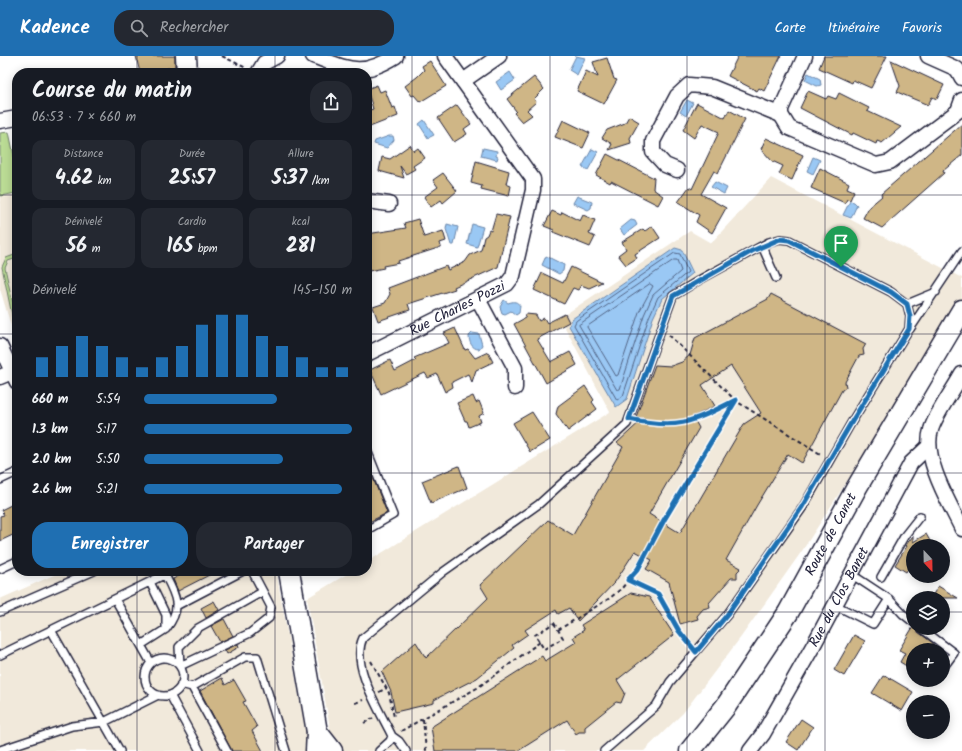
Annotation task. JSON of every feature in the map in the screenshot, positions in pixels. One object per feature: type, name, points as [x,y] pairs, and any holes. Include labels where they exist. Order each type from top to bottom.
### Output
[{"type":"main road","points":[[186,56],[187,68]]},
{"type":"main road","name":"Route de Canet","points":[[690,751],[726,706],[752,677],[858,487],[962,310]]},
{"type":"main road","name":"Route de Canet","points":[[700,751],[815,588],[937,366],[962,325]]},
{"type":"main road","points":[[290,576],[316,742],[332,751]]},
{"type":"main road","points":[[676,751],[752,677]]},
{"type":"main road","points":[[708,751],[752,677]]},
{"type":"street","points":[[257,68],[277,56]]},
{"type":"street","points":[[313,56],[346,68]]},
{"type":"street","points":[[370,68],[396,56]]},
{"type":"street","name":"Rue Charles Pozzi","points":[[372,352],[508,284],[513,276],[534,190],[533,179],[445,56]]},
{"type":"street","points":[[463,81],[499,56]]},
{"type":"street","points":[[805,56],[781,109],[781,114],[789,128],[876,165],[890,162],[958,111],[962,100]]},
{"type":"street","points":[[928,56],[957,68],[962,78]]},
{"type":"street","points":[[677,170],[665,165],[653,152],[653,141],[677,96],[689,85],[712,86],[781,114]]},
{"type":"street","points":[[0,121],[12,119]]},
{"type":"street","points":[[372,201],[389,204]]},
{"type":"street","points":[[478,299],[515,368],[515,388]]},
{"type":"street","points":[[0,346],[12,375]]},
{"type":"street","points":[[962,374],[931,430],[929,446],[938,478],[962,529]]},
{"type":"street","name":"Rue du Clos Banet","points":[[750,751],[763,734],[835,605],[911,463],[929,446]]},
{"type":"lane","points":[[404,750],[392,736],[360,665],[359,651],[362,638],[443,572],[539,504],[595,452],[622,430],[629,419],[673,296],[762,246],[780,239],[789,240],[891,292],[907,304],[910,316],[909,329]]},
{"type":"lane","points":[[762,246],[776,278]]},
{"type":"lane","points":[[604,751],[656,706],[670,682],[727,615],[802,507],[909,329],[936,292],[962,251]]},
{"type":"lane","points":[[907,304],[936,292]]},
{"type":"lane","points":[[372,462],[393,515],[372,527]]},
{"type":"lane","points":[[0,480],[12,474]]},
{"type":"lane","points":[[881,577],[905,535],[920,516]]},
{"type":"lane","points":[[0,569],[12,563]]},
{"type":"lane","points":[[851,574],[889,598],[906,616]]},
{"type":"lane","points":[[0,612],[83,576]]},
{"type":"lane","points":[[0,655],[163,576]]},
{"type":"lane","points":[[141,645],[166,629],[175,618],[176,597],[166,576]]},
{"type":"lane","points":[[176,606],[228,576]]},
{"type":"lane","points":[[180,666],[250,633],[269,618],[270,607],[254,576]]},
{"type":"lane","points":[[150,582],[166,615],[166,629]]},
{"type":"lane","points":[[0,750],[72,726],[104,722],[158,695],[170,695],[179,689],[181,684],[182,672],[180,666],[179,647],[198,628],[262,592]]},
{"type":"lane","points":[[835,605],[873,624],[889,598]]},
{"type":"lane","points":[[115,599],[151,663]]},
{"type":"lane","points":[[51,630],[120,751]]},
{"type":"lane","points":[[930,635],[941,643]]},
{"type":"lane","points":[[950,650],[954,653],[950,658]]},
{"type":"lane","points":[[181,684],[192,686],[245,657],[257,657],[286,751]]},
{"type":"lane","points":[[158,695],[153,692],[146,683],[146,671],[151,663],[161,658],[166,658],[171,659],[180,666]]},
{"type":"lane","points":[[192,686],[227,751]]},
{"type":"lane","points":[[170,695],[200,751]]},
{"type":"lane","points":[[379,751],[390,741],[392,736]]},
{"type":"path","points":[[222,56],[247,68]]},
{"type":"path","points":[[661,327],[736,400],[808,448],[830,460]]},
{"type":"path","points":[[629,419],[663,425],[688,422],[704,417],[736,400]]},
{"type":"path","points":[[558,630],[610,598],[638,569],[664,520],[736,400]]},
{"type":"path","points":[[628,580],[658,594],[679,631],[696,652]]},
{"type":"path","points":[[554,623],[558,630],[563,638],[544,649],[535,635],[554,623]]},
{"type":"path","points":[[392,736],[477,688],[540,642]]},
{"type":"path","points":[[359,651],[370,660],[384,682],[389,693],[396,722]]},
{"type":"path","points":[[423,719],[426,751]]},
{"type":"path","points":[[398,727],[400,732]]},
{"type":"shaded area","points":[[771,178],[962,278],[962,303],[802,551],[741,637],[683,713],[644,751],[334,751],[307,598],[344,576],[372,576],[372,559],[610,412],[560,318],[690,231],[711,243]]},
{"type":"shaded area","points":[[12,195],[12,329],[0,289],[0,196]]},
{"type":"shaded area","points":[[52,576],[277,576],[309,751],[0,751],[0,599]]},
{"type":"green space","points":[[9,132],[12,146],[12,194],[0,196],[0,133]]},
{"type":"green space","points":[[12,256],[12,260],[8,261],[5,268],[12,300],[12,315],[2,267],[6,258]]},
{"type":"water","points":[[576,56],[585,58],[577,75],[569,70]]},
{"type":"water","points":[[510,72],[515,80],[501,90],[496,82]]},
{"type":"water","points":[[808,73],[820,79],[821,85],[817,86],[805,80]]},
{"type":"water","points":[[687,100],[693,103],[686,116],[680,112]]},
{"type":"water","points":[[424,120],[434,135],[428,138],[419,124]]},
{"type":"water","points":[[393,136],[394,140],[387,148],[374,144],[375,141]]},
{"type":"water","points":[[483,148],[497,151],[497,160],[481,156]]},
{"type":"water","points":[[592,149],[598,152],[588,170],[582,167]]},
{"type":"water","points":[[813,157],[820,160],[813,174],[807,171]]},
{"type":"water","points":[[715,182],[727,188],[724,194],[711,187]]},
{"type":"water","points":[[577,196],[592,202],[591,208],[588,210],[573,203]]},
{"type":"water","points":[[850,201],[857,205],[851,218],[843,215]]},
{"type":"water","points":[[631,220],[635,221],[637,225],[624,235],[620,229]]},
{"type":"water","points":[[447,224],[458,227],[454,245],[451,245],[446,229]]},
{"type":"water","points":[[472,224],[483,227],[477,247],[467,244]]},
{"type":"water","points":[[675,248],[682,250],[693,273],[662,299],[653,318],[627,399],[616,407],[569,326],[572,319]]},
{"type":"water","points":[[546,256],[564,265],[563,271],[559,274],[542,265]]},
{"type":"water","points":[[504,300],[508,303],[518,303],[520,306],[519,313],[516,315],[511,311],[505,314],[502,313],[500,307]]},
{"type":"water","points":[[472,333],[479,334],[482,345],[479,349],[474,348],[470,343],[469,336]]},
{"type":"building","points":[[136,56],[175,56],[175,67],[139,68]]},
{"type":"building","points":[[738,56],[781,56],[764,91],[759,88],[757,91],[728,76]]},
{"type":"building","points":[[824,56],[887,56],[871,88],[853,80],[852,83],[819,68]]},
{"type":"building","points":[[607,58],[614,79],[617,80],[604,104],[577,91],[586,71],[598,77],[593,62]]},
{"type":"building","points":[[891,60],[944,85],[937,99],[932,97],[928,105],[897,92],[900,86]]},
{"type":"building","points":[[430,61],[446,86],[420,102],[414,95],[412,96],[405,86],[424,70],[422,66]]},
{"type":"building","points":[[534,77],[544,89],[534,99],[536,102],[527,110],[532,115],[522,122],[514,113],[516,111],[507,99]]},
{"type":"building","points":[[377,85],[380,92],[385,90],[392,108],[395,107],[398,116],[372,126],[373,109],[372,87]]},
{"type":"building","points":[[808,91],[826,99],[828,96],[836,99],[839,93],[869,108],[867,111],[901,127],[882,143],[877,141],[876,144],[853,133],[852,135],[800,108]]},
{"type":"building","points":[[697,103],[725,118],[729,110],[745,119],[718,173],[714,171],[701,194],[726,208],[712,233],[696,222],[699,215],[678,202],[689,187],[692,189],[719,132],[702,124],[694,138],[683,130]]},
{"type":"building","points":[[457,105],[471,124],[464,129],[467,134],[454,142],[438,118]]},
{"type":"building","points":[[629,116],[639,122],[630,138],[631,143],[609,150],[612,144],[602,138],[607,130],[625,123]]},
{"type":"building","points":[[563,120],[590,133],[583,148],[555,137]]},
{"type":"building","points":[[962,124],[962,155],[943,171],[944,173],[882,228],[863,218],[869,207],[882,196],[881,194]]},
{"type":"building","points":[[766,138],[803,155],[792,180],[779,174],[783,166],[772,161],[761,149]]},
{"type":"building","points":[[410,145],[414,151],[418,148],[425,158],[413,166],[415,169],[406,174],[400,166],[404,178],[379,171],[382,157],[390,159]]},
{"type":"building","points":[[607,154],[654,178],[653,189],[663,196],[658,205],[596,175]]},
{"type":"building","points":[[476,161],[509,171],[506,184],[511,186],[509,196],[481,189],[482,186],[471,183]]},
{"type":"building","points":[[820,168],[849,183],[847,188],[854,191],[850,200],[847,199],[845,203],[811,188]]},
{"type":"building","points":[[443,173],[457,191],[443,203],[441,200],[431,207],[424,197],[438,187],[433,180]]},
{"type":"building","points":[[552,211],[561,215],[562,212],[580,221],[583,215],[595,220],[589,234],[595,237],[590,247],[553,232],[554,230],[544,226]]},
{"type":"building","points":[[496,214],[510,217],[498,267],[454,287],[455,289],[408,304],[410,310],[378,321],[373,307],[385,303],[390,294],[388,288],[446,266],[448,270],[465,262],[470,255],[481,250],[484,237],[487,235],[489,230],[491,231]]},
{"type":"building","points":[[418,219],[424,237],[443,231],[446,241],[440,243],[441,247],[398,261],[399,263],[383,266],[384,268],[372,270],[372,233],[406,228],[404,223]]},
{"type":"building","points":[[652,226],[660,238],[635,254],[637,258],[626,265],[618,255],[626,249],[622,242],[643,229],[645,231]]},
{"type":"building","points":[[571,267],[602,282],[589,288],[581,285],[578,290],[573,288],[564,304],[534,290],[542,273],[563,283]]},
{"type":"building","points":[[771,294],[866,344],[863,349],[864,355],[859,356],[845,382],[846,387],[842,390],[802,463],[788,454],[726,560],[741,568],[737,572],[737,578],[731,578],[709,603],[710,607],[703,609],[697,616],[698,619],[680,624],[669,582],[646,569],[652,560],[635,551],[615,582],[578,621],[569,608],[558,614],[556,610],[525,630],[528,634],[512,645],[514,648],[477,678],[434,700],[434,703],[395,712],[391,692],[382,672],[416,642],[426,658],[488,598],[480,585],[548,520],[573,535],[623,447],[617,443],[643,419],[636,417],[655,365],[671,366],[682,362],[690,355],[695,338],[768,299]],"holes":[[[731,366],[761,413],[744,424],[680,533],[649,514],[699,428],[693,417],[715,406],[702,385]]]},
{"type":"building","points":[[526,314],[536,315],[539,321],[544,318],[547,323],[565,314],[569,322],[537,339],[551,362],[570,352],[577,365],[546,383],[514,324],[525,318]]},
{"type":"building","points":[[455,328],[465,350],[468,349],[475,358],[488,352],[493,362],[476,370],[472,382],[468,374],[452,382],[453,387],[445,392],[437,374],[428,378],[425,373],[381,394],[372,374],[372,369],[390,360],[395,371],[416,360],[414,358],[449,343],[444,333]]},
{"type":"building","points":[[585,386],[594,400],[592,402],[597,409],[568,431],[556,414],[558,406]]},
{"type":"building","points":[[473,396],[476,403],[479,401],[484,413],[479,416],[481,422],[469,427],[457,403]]},
{"type":"building","points":[[532,412],[550,440],[530,452],[513,423]]},
{"type":"building","points":[[459,466],[467,488],[431,503],[422,481]]},
{"type":"building","points":[[372,476],[387,513],[372,520]]},
{"type":"building","points":[[12,504],[12,535],[0,541],[0,516],[4,515],[1,510]]},
{"type":"building","points":[[926,534],[929,539],[918,539]]},
{"type":"building","points":[[906,548],[906,572],[895,565]]},
{"type":"building","points":[[179,576],[207,576],[178,591],[173,579]]},
{"type":"building","points":[[938,586],[946,591],[935,591]]},
{"type":"building","points":[[631,593],[649,597],[674,635],[617,680],[625,693],[621,703],[616,702],[585,727],[585,732],[579,732],[576,734],[567,720],[518,751],[435,751],[431,727],[542,656],[545,661],[576,642],[573,637],[584,630],[581,625]]},
{"type":"building","points":[[950,593],[958,598],[950,598]]},
{"type":"building","points":[[214,601],[219,610],[206,618],[201,608]]},
{"type":"building","points":[[224,619],[233,636],[220,642],[211,626]]},
{"type":"building","points":[[854,635],[865,641],[844,676],[834,670]]},
{"type":"building","points":[[908,635],[922,635],[933,643],[906,643],[906,666],[900,662],[905,653],[899,650]]},
{"type":"building","points":[[238,644],[239,647],[227,654],[225,650]]},
{"type":"building","points":[[883,676],[886,676],[913,692],[911,695],[906,695],[906,704],[902,711],[872,693]]},
{"type":"building","points":[[222,678],[225,685],[234,680],[246,701],[243,702],[257,727],[252,731],[263,751],[232,751],[200,691]]},
{"type":"building","points":[[801,719],[813,727],[798,750],[786,742]]},
{"type":"route","points":[[780,239],[789,240],[841,267],[866,278],[891,292],[907,304],[910,316],[909,329],[854,418],[802,507],[727,615],[696,652],[679,631],[658,594],[628,580],[638,569],[664,520],[736,400],[704,417],[688,422],[663,425],[649,424],[629,419],[666,314],[673,296],[752,251],[769,242],[780,239]]}]
